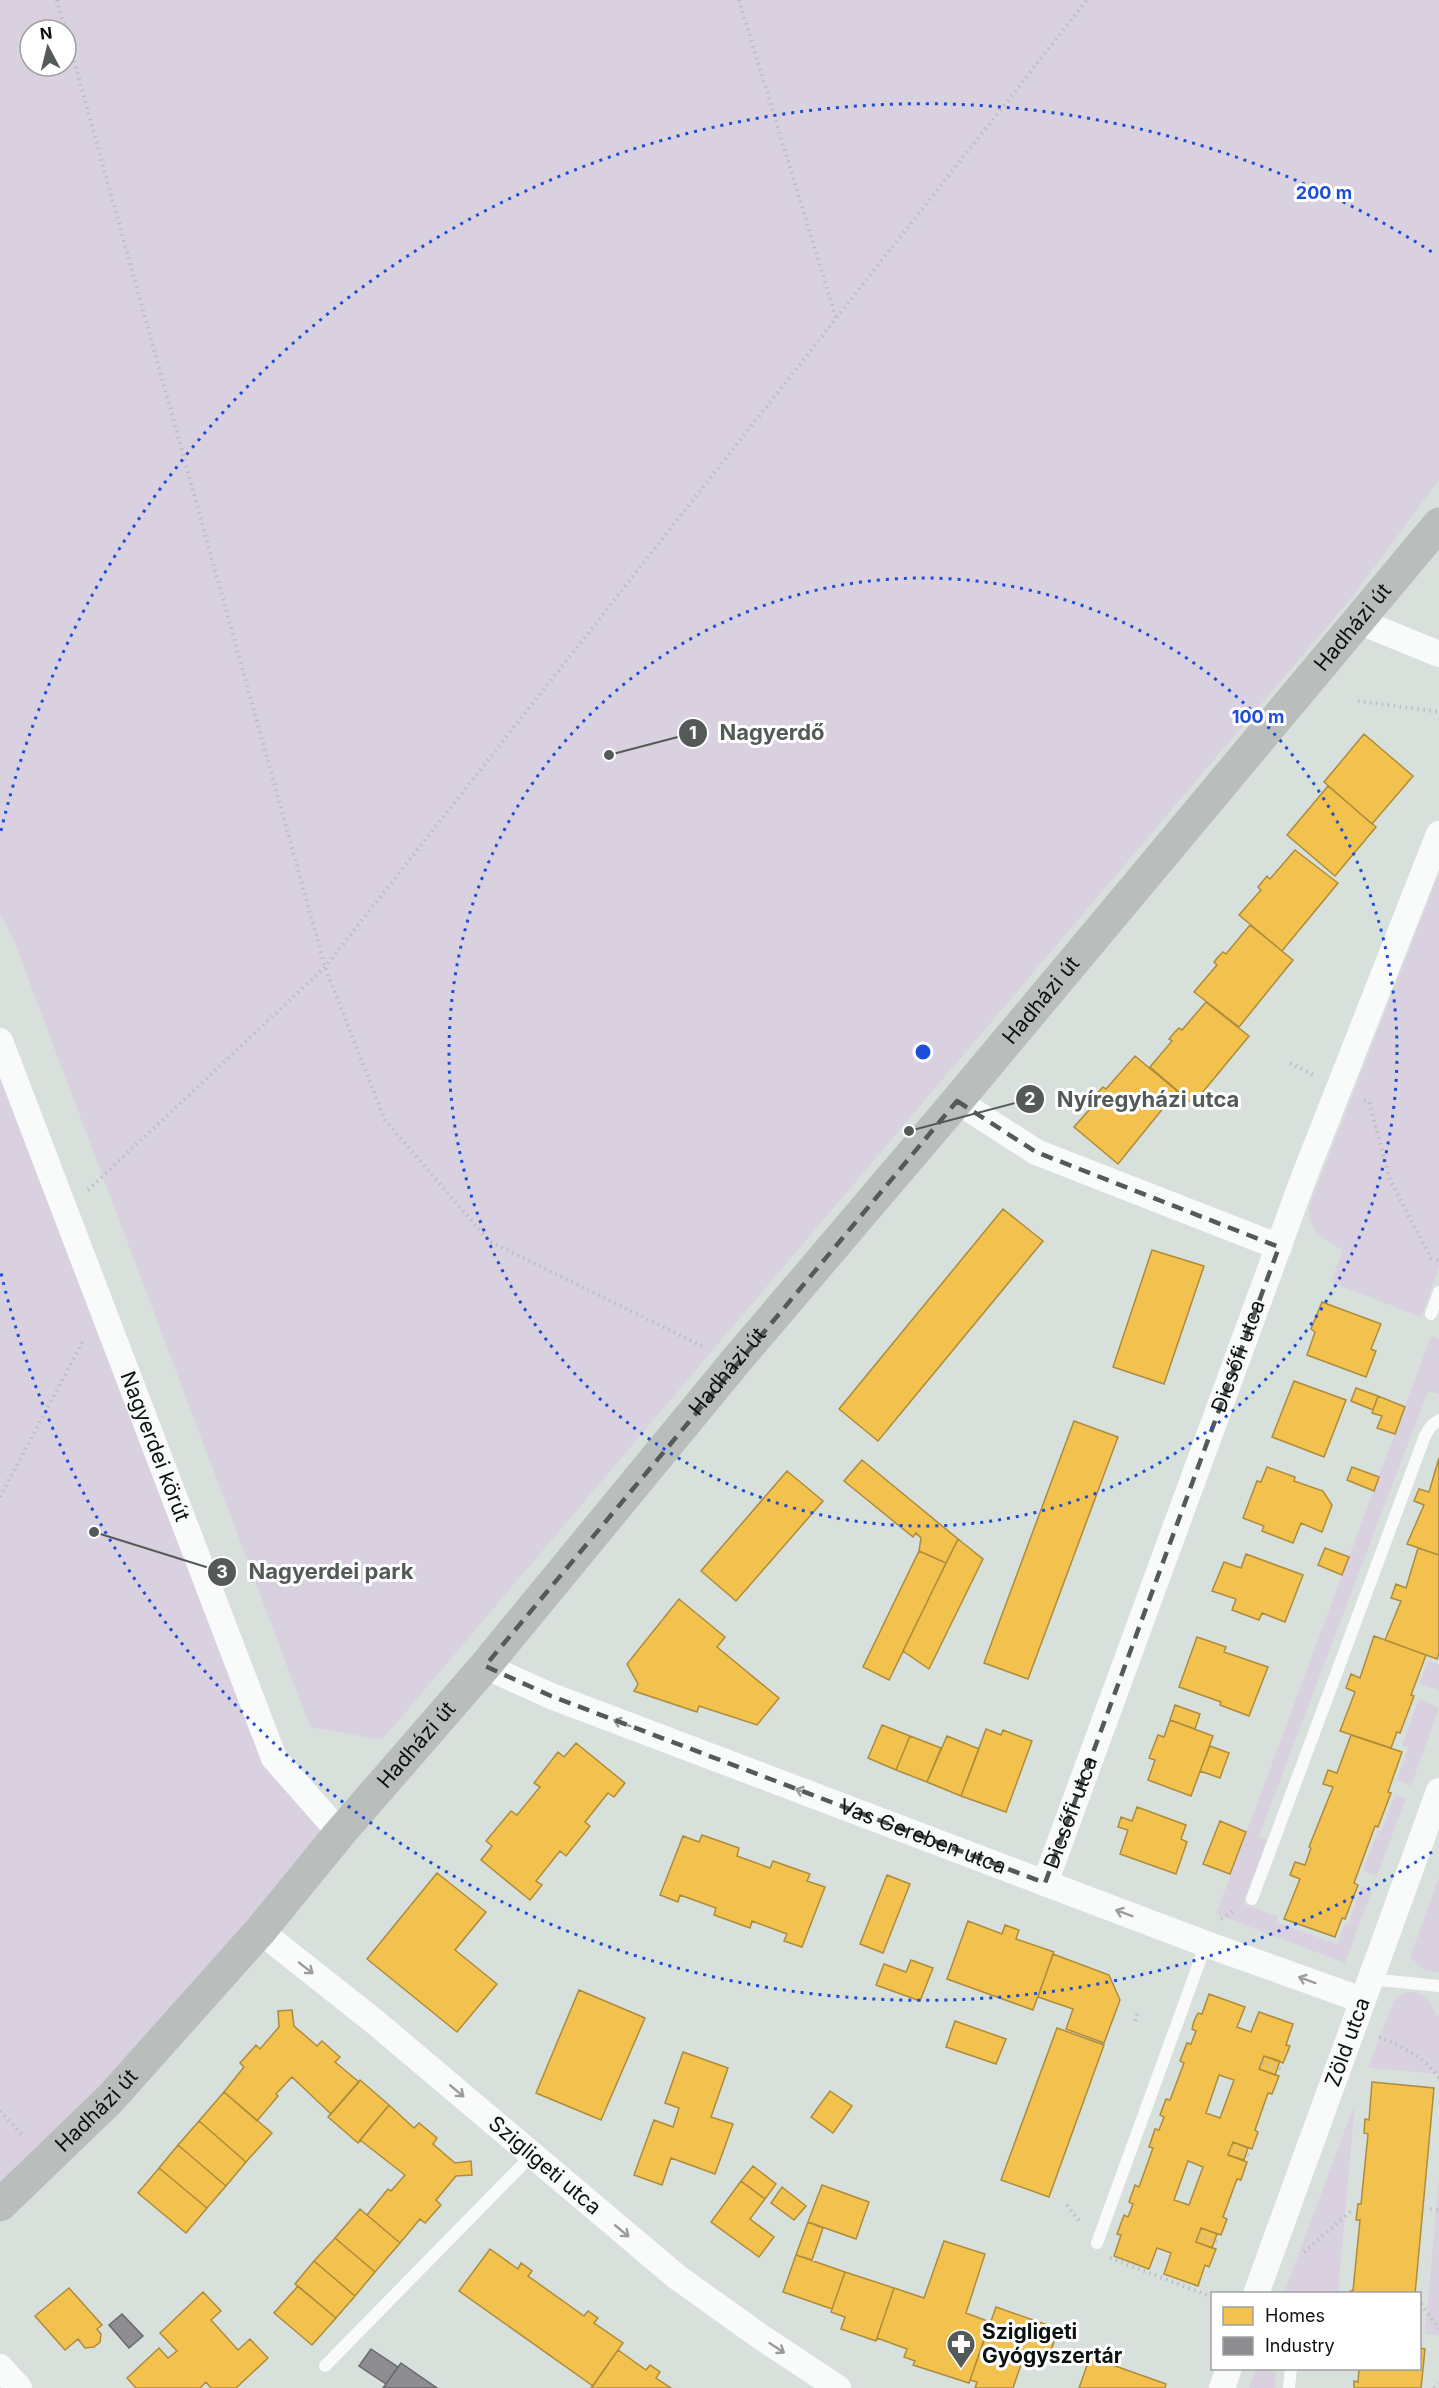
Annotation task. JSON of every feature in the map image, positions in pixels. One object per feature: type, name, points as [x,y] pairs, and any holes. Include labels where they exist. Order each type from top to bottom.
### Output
[{"type":"street","name":"Hadházi út","points":[[0,2205],[110,2099],[260,1931],[340,1833],[485,1666],[735,1362],[957,1101],[1439,524]]},
{"type":"street","points":[[1358,621],[1439,654]]},
{"type":"street","name":"Dicsőfi utca","points":[[1045,1883],[1279,1247],[1439,834]]},
{"type":"street","name":"Nagyerdei körút","points":[[0,1041],[274,1758],[340,1833]]},
{"type":"street","points":[[957,1101],[1036,1152],[1279,1247]]},
{"type":"street","name":"Vas Gereben utca","points":[[485,1666],[551,1696],[1206,1944],[1366,1990]]},
{"type":"street","name":"Zöld utca","points":[[1257,2292],[1439,1791]]},
{"type":"street","name":"Szigligeti utca","points":[[260,1931],[375,2022],[677,2277],[838,2388]]},
{"type":"street","points":[[0,2367],[19,2388]]},
{"type":"street","points":[[1222,2388],[1228,2370]]},
{"type":"lane","points":[[1431,1314],[1439,1292]]},
{"type":"lane","points":[[1252,1899],[1425,1436],[1431,1426],[1439,1420]]},
{"type":"lane","points":[[1097,2243],[1206,1944]]},
{"type":"lane","points":[[1366,1990],[1439,1986]]},
{"type":"lane","points":[[324,2366],[532,2155]]},
{"type":"lane","points":[[1289,2388],[1291,2370]]},
{"type":"path","points":[[57,0],[62,18]]},
{"type":"path","points":[[740,0],[836,319]]},
{"type":"path","points":[[65,1212],[325,967],[1087,0]]},
{"type":"path","points":[[78,74],[325,967],[386,1120],[489,1241],[735,1362]]},
{"type":"path","points":[[1358,701],[1439,712]]},
{"type":"path","points":[[1290,1063],[1369,1102],[1390,1180],[1431,1258],[1439,1261]]},
{"type":"path","points":[[0,1497],[101,1306]]},
{"type":"path","points":[[1135,2021],[1138,2012]]},
{"type":"path","points":[[1352,2028],[1402,2048],[1425,2062],[1439,2078]]},
{"type":"path","points":[[1262,2062],[1281,2069]]},
{"type":"path","points":[[1231,2148],[1250,2156]]},
{"type":"path","points":[[1430,2209],[1439,2210]]},
{"type":"path","points":[[1297,2258],[1351,2211]]},
{"type":"path","points":[[1199,2235],[1217,2242]]},
{"type":"path","points":[[1097,2243],[1112,2260],[1211,2297]]},
{"type":"path","points":[[1421,2304],[1439,2329]]},
{"type":"path","points":[[1434,2388],[1439,2384]]},
{"type":"highlighted area","points":[[957,1101],[1036,1152],[1279,1247],[1045,1883],[551,1696],[485,1666]]},
{"type":"shaded area","points":[[0,0],[1439,0],[1439,480],[1353,596],[382,1740],[310,1727],[14,941],[0,914]]},
{"type":"shaded area","points":[[1439,873],[1439,1268],[1421,1317],[1331,1282],[1343,1250],[1317,1232],[1310,1219],[1310,1211],[1311,1202]]},
{"type":"shaded area","points":[[0,1041],[274,1758],[340,1833],[0,2205]]},
{"type":"shaded area","points":[[1431,1336],[1439,1339],[1439,1394],[1428,1391],[1259,1836],[1267,1839],[1243,1904],[1278,1916],[1277,1922],[1337,1944],[1345,1923],[1348,1924],[1362,1886],[1372,1890],[1345,1963],[1216,1914]]},
{"type":"shaded area","points":[[1428,1661],[1439,1664],[1439,1690],[1419,1684]]},
{"type":"shaded area","points":[[1419,1699],[1439,1708],[1411,1786],[1397,1780],[1408,1748],[1402,1745]]},
{"type":"shaded area","points":[[1395,1795],[1406,1798],[1377,1876],[1363,1871]]},
{"type":"shaded area","points":[[1439,1877],[1439,1973],[1423,1969],[1410,1957]]},
{"type":"shaded area","points":[[1402,1993],[1422,1995],[1432,2005],[1436,2015],[1439,2015],[1439,2074],[1368,2068],[1394,2000]]},
{"type":"shaded area","points":[[1355,2103],[1338,2292],[1284,2292]]},
{"type":"shaded area","points":[[1439,2179],[1439,2335],[1425,2334]]},
{"type":"shaded area","points":[[1256,2370],[1276,2370],[1275,2388],[1249,2388]]},
{"type":"building: Homes","points":[[1364,734],[1413,776],[1372,824],[1324,782]]},
{"type":"building: Homes","points":[[1328,786],[1376,827],[1335,876],[1287,835]]},
{"type":"building: Homes","points":[[1295,850],[1338,883],[1282,951],[1239,915],[1261,890],[1258,887],[1267,876],[1270,879]]},
{"type":"building: Homes","points":[[1250,925],[1293,960],[1239,1027],[1194,992],[1217,965],[1214,962],[1218,957],[1223,952],[1226,954]]},
{"type":"building: Homes","points":[[1206,1002],[1249,1036],[1193,1104],[1150,1067],[1172,1041],[1169,1039],[1174,1033],[1179,1028],[1182,1030]]},
{"type":"building: Homes","points":[[1135,1056],[1177,1091],[1118,1164],[1074,1127],[1097,1101],[1093,1098],[1103,1087],[1106,1089]]},
{"type":"building: Homes","points":[[1003,1209],[1043,1241],[878,1441],[839,1409]]},
{"type":"building: Homes","points":[[1152,1250],[1204,1266],[1164,1384],[1113,1367]]},
{"type":"building: Homes","points":[[1322,1302],[1381,1324],[1371,1349],[1376,1351],[1366,1377],[1307,1355],[1315,1332],[1311,1329]]},
{"type":"building: Homes","points":[[1294,1381],[1346,1400],[1324,1457],[1272,1437]]},
{"type":"building: Homes","points":[[1356,1388],[1378,1396],[1373,1410],[1351,1401]]},
{"type":"building: Homes","points":[[1378,1396],[1405,1407],[1395,1434],[1377,1428],[1382,1416],[1372,1413]]},
{"type":"building: Homes","points":[[1074,1421],[1118,1437],[1028,1679],[984,1663]]},
{"type":"building: Homes","points":[[1439,1458],[1439,1555],[1407,1544],[1424,1505],[1414,1501],[1419,1489],[1429,1492]]},
{"type":"building: Homes","points":[[862,1460],[958,1539],[946,1563],[919,1551],[921,1538],[916,1533],[913,1537],[844,1481]]},
{"type":"building: Homes","points":[[1267,1467],[1295,1477],[1294,1481],[1323,1491],[1332,1505],[1322,1532],[1301,1523],[1293,1543],[1262,1531],[1264,1526],[1243,1518],[1257,1481],[1261,1482]]},
{"type":"building: Homes","points":[[1352,1467],[1379,1477],[1374,1491],[1347,1480]]},
{"type":"building: Homes","points":[[787,1471],[823,1501],[736,1601],[701,1571]]},
{"type":"building: Homes","points":[[958,1539],[983,1559],[929,1669],[903,1651]]},
{"type":"building: Homes","points":[[1325,1548],[1349,1557],[1342,1575],[1318,1565]]},
{"type":"building: Homes","points":[[1418,1548],[1439,1555],[1439,1653],[1437,1659],[1385,1640],[1401,1601],[1391,1598],[1396,1584],[1406,1588]]},
{"type":"building: Homes","points":[[919,1551],[946,1563],[889,1680],[863,1667]]},
{"type":"building: Homes","points":[[1246,1554],[1303,1575],[1285,1622],[1262,1613],[1259,1620],[1232,1610],[1236,1599],[1212,1591],[1224,1562],[1241,1568]]},
{"type":"building: Homes","points":[[679,1599],[725,1637],[717,1647],[779,1698],[757,1725],[699,1706],[697,1712],[634,1691],[638,1684],[627,1664]]},
{"type":"building: Homes","points":[[1374,1636],[1426,1655],[1411,1695],[1414,1696],[1400,1733],[1397,1732],[1391,1748],[1340,1731],[1355,1692],[1346,1688],[1351,1674],[1360,1678]]},
{"type":"building: Homes","points":[[1197,1637],[1226,1647],[1224,1652],[1268,1667],[1249,1716],[1220,1705],[1221,1702],[1179,1687]]},
{"type":"building: Homes","points":[[1175,1705],[1200,1714],[1195,1729],[1170,1720]]},
{"type":"building: Homes","points":[[1170,1720],[1213,1736],[1191,1796],[1148,1780],[1155,1760],[1149,1758],[1158,1735],[1164,1737]]},
{"type":"building: Homes","points":[[882,1725],[910,1736],[896,1770],[868,1758]]},
{"type":"building: Homes","points":[[986,1729],[1001,1735],[1003,1730],[1032,1741],[1006,1812],[961,1796]]},
{"type":"building: Homes","points":[[1351,1735],[1402,1752],[1388,1792],[1391,1793],[1378,1827],[1375,1826],[1354,1883],[1358,1885],[1345,1919],[1342,1918],[1335,1937],[1284,1919],[1300,1879],[1290,1875],[1295,1862],[1305,1865],[1311,1848],[1309,1847],[1333,1787],[1323,1784],[1328,1770],[1337,1773]]},
{"type":"building: Homes","points":[[910,1736],[941,1748],[927,1782],[896,1770]]},
{"type":"building: Homes","points":[[947,1736],[979,1749],[961,1796],[927,1782]]},
{"type":"building: Homes","points":[[576,1743],[625,1783],[614,1797],[608,1793],[585,1822],[590,1826],[566,1856],[560,1851],[536,1881],[542,1885],[530,1900],[481,1860],[492,1846],[486,1841],[511,1811],[517,1815],[540,1787],[534,1783],[558,1752],[564,1757]]},
{"type":"building: Homes","points":[[1210,1746],[1229,1753],[1220,1778],[1200,1771]]},
{"type":"building: Homes","points":[[1137,1807],[1186,1825],[1181,1839],[1187,1842],[1176,1874],[1120,1854],[1128,1830],[1118,1827],[1121,1817],[1132,1821]]},
{"type":"building: Homes","points":[[1220,1821],[1246,1832],[1230,1874],[1203,1864]]},
{"type":"building: Homes","points":[[702,1835],[739,1848],[737,1856],[770,1868],[773,1861],[810,1874],[807,1881],[825,1887],[802,1947],[784,1941],[787,1934],[752,1921],[750,1928],[714,1915],[716,1908],[680,1895],[678,1902],[660,1895],[683,1836],[699,1842]]},
{"type":"building: Homes","points":[[437,1873],[486,1912],[455,1950],[497,1984],[457,2032],[367,1959]]},
{"type":"building: Homes","points":[[887,1875],[910,1884],[883,1953],[860,1944]]},
{"type":"building: Homes","points":[[968,1921],[1002,1934],[1005,1925],[1019,1930],[1016,1939],[1054,1952],[1033,2010],[947,1979]]},
{"type":"building: Homes","points":[[1053,1954],[1109,1975],[1120,2000],[1104,2043],[1066,2029],[1073,2009],[1038,1997]]},
{"type":"building: Homes","points":[[911,1960],[933,1968],[920,2001],[876,1985],[884,1964],[906,1972]]},
{"type":"building: Homes","points":[[579,1990],[645,2018],[601,2120],[536,2093]]},
{"type":"building: Homes","points":[[1209,1994],[1245,2007],[1237,2027],[1251,2032],[1259,2012],[1293,2024],[1286,2045],[1290,2046],[1283,2063],[1264,2056],[1259,2069],[1279,2076],[1272,2094],[1268,2093],[1255,2130],[1258,2132],[1252,2149],[1233,2142],[1228,2155],[1247,2162],[1241,2180],[1237,2179],[1223,2217],[1227,2219],[1221,2235],[1201,2228],[1196,2242],[1216,2249],[1209,2267],[1205,2265],[1198,2286],[1164,2274],[1171,2253],[1157,2248],[1149,2269],[1114,2256],[1121,2235],[1117,2234],[1124,2215],[1128,2217],[1133,2204],[1129,2202],[1135,2185],[1139,2187],[1153,2148],[1149,2147],[1155,2129],[1159,2130],[1164,2117],[1160,2115],[1166,2099],[1170,2100],[1184,2063],[1180,2061],[1187,2043],[1191,2044],[1196,2031],[1192,2029],[1194,2021],[1198,2013],[1202,2014]],"holes":[[[1219,2075],[1234,2080],[1220,2118],[1206,2113]],[[1188,2161],[1203,2167],[1189,2205],[1174,2200]]]},
{"type":"building: Homes","points":[[292,2010],[294,2026],[317,2046],[322,2041],[340,2057],[335,2062],[359,2082],[331,2114],[292,2077],[276,2094],[278,2096],[257,2121],[224,2092],[244,2067],[240,2063],[256,2045],[260,2049],[279,2027],[278,2011]]},
{"type":"building: Homes","points":[[955,2021],[1006,2039],[996,2064],[946,2047]]},
{"type":"building: Homes","points":[[1057,2028],[1104,2045],[1049,2197],[1001,2180]]},
{"type":"building: Homes","points":[[683,2052],[728,2068],[711,2117],[733,2124],[715,2174],[671,2158],[662,2185],[634,2175],[654,2120],[673,2127],[679,2108],[665,2103]]},
{"type":"building: Homes","points":[[1264,2056],[1280,2061],[1275,2075],[1259,2069]]},
{"type":"building: Homes","points":[[360,2080],[389,2105],[358,2143],[328,2117]]},
{"type":"building: Homes","points":[[1372,2082],[1434,2088],[1415,2292],[1350,2292],[1353,2291],[1360,2220],[1356,2220],[1358,2204],[1361,2204],[1368,2134],[1364,2133],[1365,2119],[1369,2120]]},
{"type":"building: Homes","points":[[830,2091],[852,2106],[833,2133],[811,2117]]},
{"type":"building: Homes","points":[[224,2092],[272,2133],[246,2162],[199,2121]]},
{"type":"building: Homes","points":[[389,2105],[414,2128],[419,2123],[437,2138],[433,2144],[455,2163],[471,2161],[472,2175],[456,2176],[436,2200],[441,2205],[425,2223],[420,2219],[400,2243],[367,2215],[388,2189],[391,2191],[405,2175],[360,2140]]},
{"type":"building: Homes","points":[[199,2121],[246,2162],[226,2186],[178,2145]]},
{"type":"building: Homes","points":[[1233,2142],[1248,2148],[1244,2160],[1228,2155]]},
{"type":"building: Homes","points":[[178,2145],[226,2186],[207,2208],[159,2168]]},
{"type":"building: Homes","points":[[753,2166],[776,2184],[765,2199],[741,2181]]},
{"type":"building: Homes","points":[[159,2168],[207,2208],[186,2233],[138,2193]]},
{"type":"building: Homes","points":[[741,2181],[765,2199],[750,2219],[774,2237],[759,2257],[711,2222]]},
{"type":"building: Homes","points":[[822,2185],[869,2202],[856,2239],[808,2222]]},
{"type":"building: Homes","points":[[782,2187],[806,2206],[794,2220],[771,2203]]},
{"type":"building: Homes","points":[[360,2209],[400,2243],[375,2272],[335,2238]]},
{"type":"building: Homes","points":[[808,2222],[823,2228],[812,2260],[796,2255]]},
{"type":"building: Homes","points":[[1201,2228],[1217,2234],[1212,2248],[1196,2242]]},
{"type":"building: Homes","points":[[335,2238],[375,2272],[355,2296],[314,2261]]},
{"type":"building: Homes","points":[[944,2241],[985,2254],[966,2313],[990,2322],[969,2383],[913,2365],[915,2361],[904,2357],[907,2349],[877,2338],[894,2288],[924,2298]]},
{"type":"building: Homes","points":[[490,2249],[518,2269],[521,2263],[532,2271],[528,2276],[584,2316],[588,2311],[598,2318],[594,2323],[623,2343],[593,2386],[459,2291]]},
{"type":"building: Homes","points":[[796,2255],[845,2272],[832,2309],[783,2292]]},
{"type":"building: Homes","points":[[314,2261],[355,2296],[336,2318],[295,2284]]},
{"type":"building: Homes","points":[[845,2272],[894,2288],[876,2341],[841,2329],[845,2317],[831,2312]]},
{"type":"building: Homes","points":[[298,2286],[336,2318],[312,2345],[274,2313]]},
{"type":"building: Homes","points":[[69,2288],[102,2325],[97,2329],[101,2334],[100,2342],[94,2347],[85,2348],[78,2339],[65,2350],[35,2316]]},
{"type":"building: Homes","points":[[203,2292],[221,2311],[211,2320],[238,2350],[250,2339],[268,2358],[236,2388],[211,2388],[206,2382],[200,2388],[136,2388],[127,2378],[159,2348],[168,2358],[177,2351],[160,2333]]},
{"type":"building: Homes","points":[[996,2307],[1059,2329],[1048,2358],[1026,2350],[1013,2388],[975,2388],[977,2382],[970,2380]]},
{"type":"building: Homes","points":[[1421,2348],[1425,2349],[1421,2388],[1354,2388],[1354,2381],[1358,2382],[1359,2370],[1421,2370]]},
{"type":"building: Homes","points":[[618,2350],[646,2370],[650,2365],[660,2372],[656,2378],[671,2388],[591,2388]]},
{"type":"building: Homes","points":[[1090,2357],[1166,2384],[1165,2388],[1079,2388]]},
{"type":"building: Industry","points":[[122,2314],[143,2336],[129,2348],[109,2325]]},
{"type":"building: Industry","points":[[371,2349],[398,2367],[386,2384],[359,2366]]},
{"type":"building: Industry","points":[[401,2363],[437,2388],[383,2388]]},
{"type":"place","name":"Nagyerdő","points":[[609,755]]},
{"type":"place","name":"Nyíregyházi utca","points":[[909,1131]]},
{"type":"place","name":"Nagyerdei park","points":[[94,1532]]},
{"type":"place","name":"Szigligeti Gyógyszertár","points":[[961,2370]]}]
